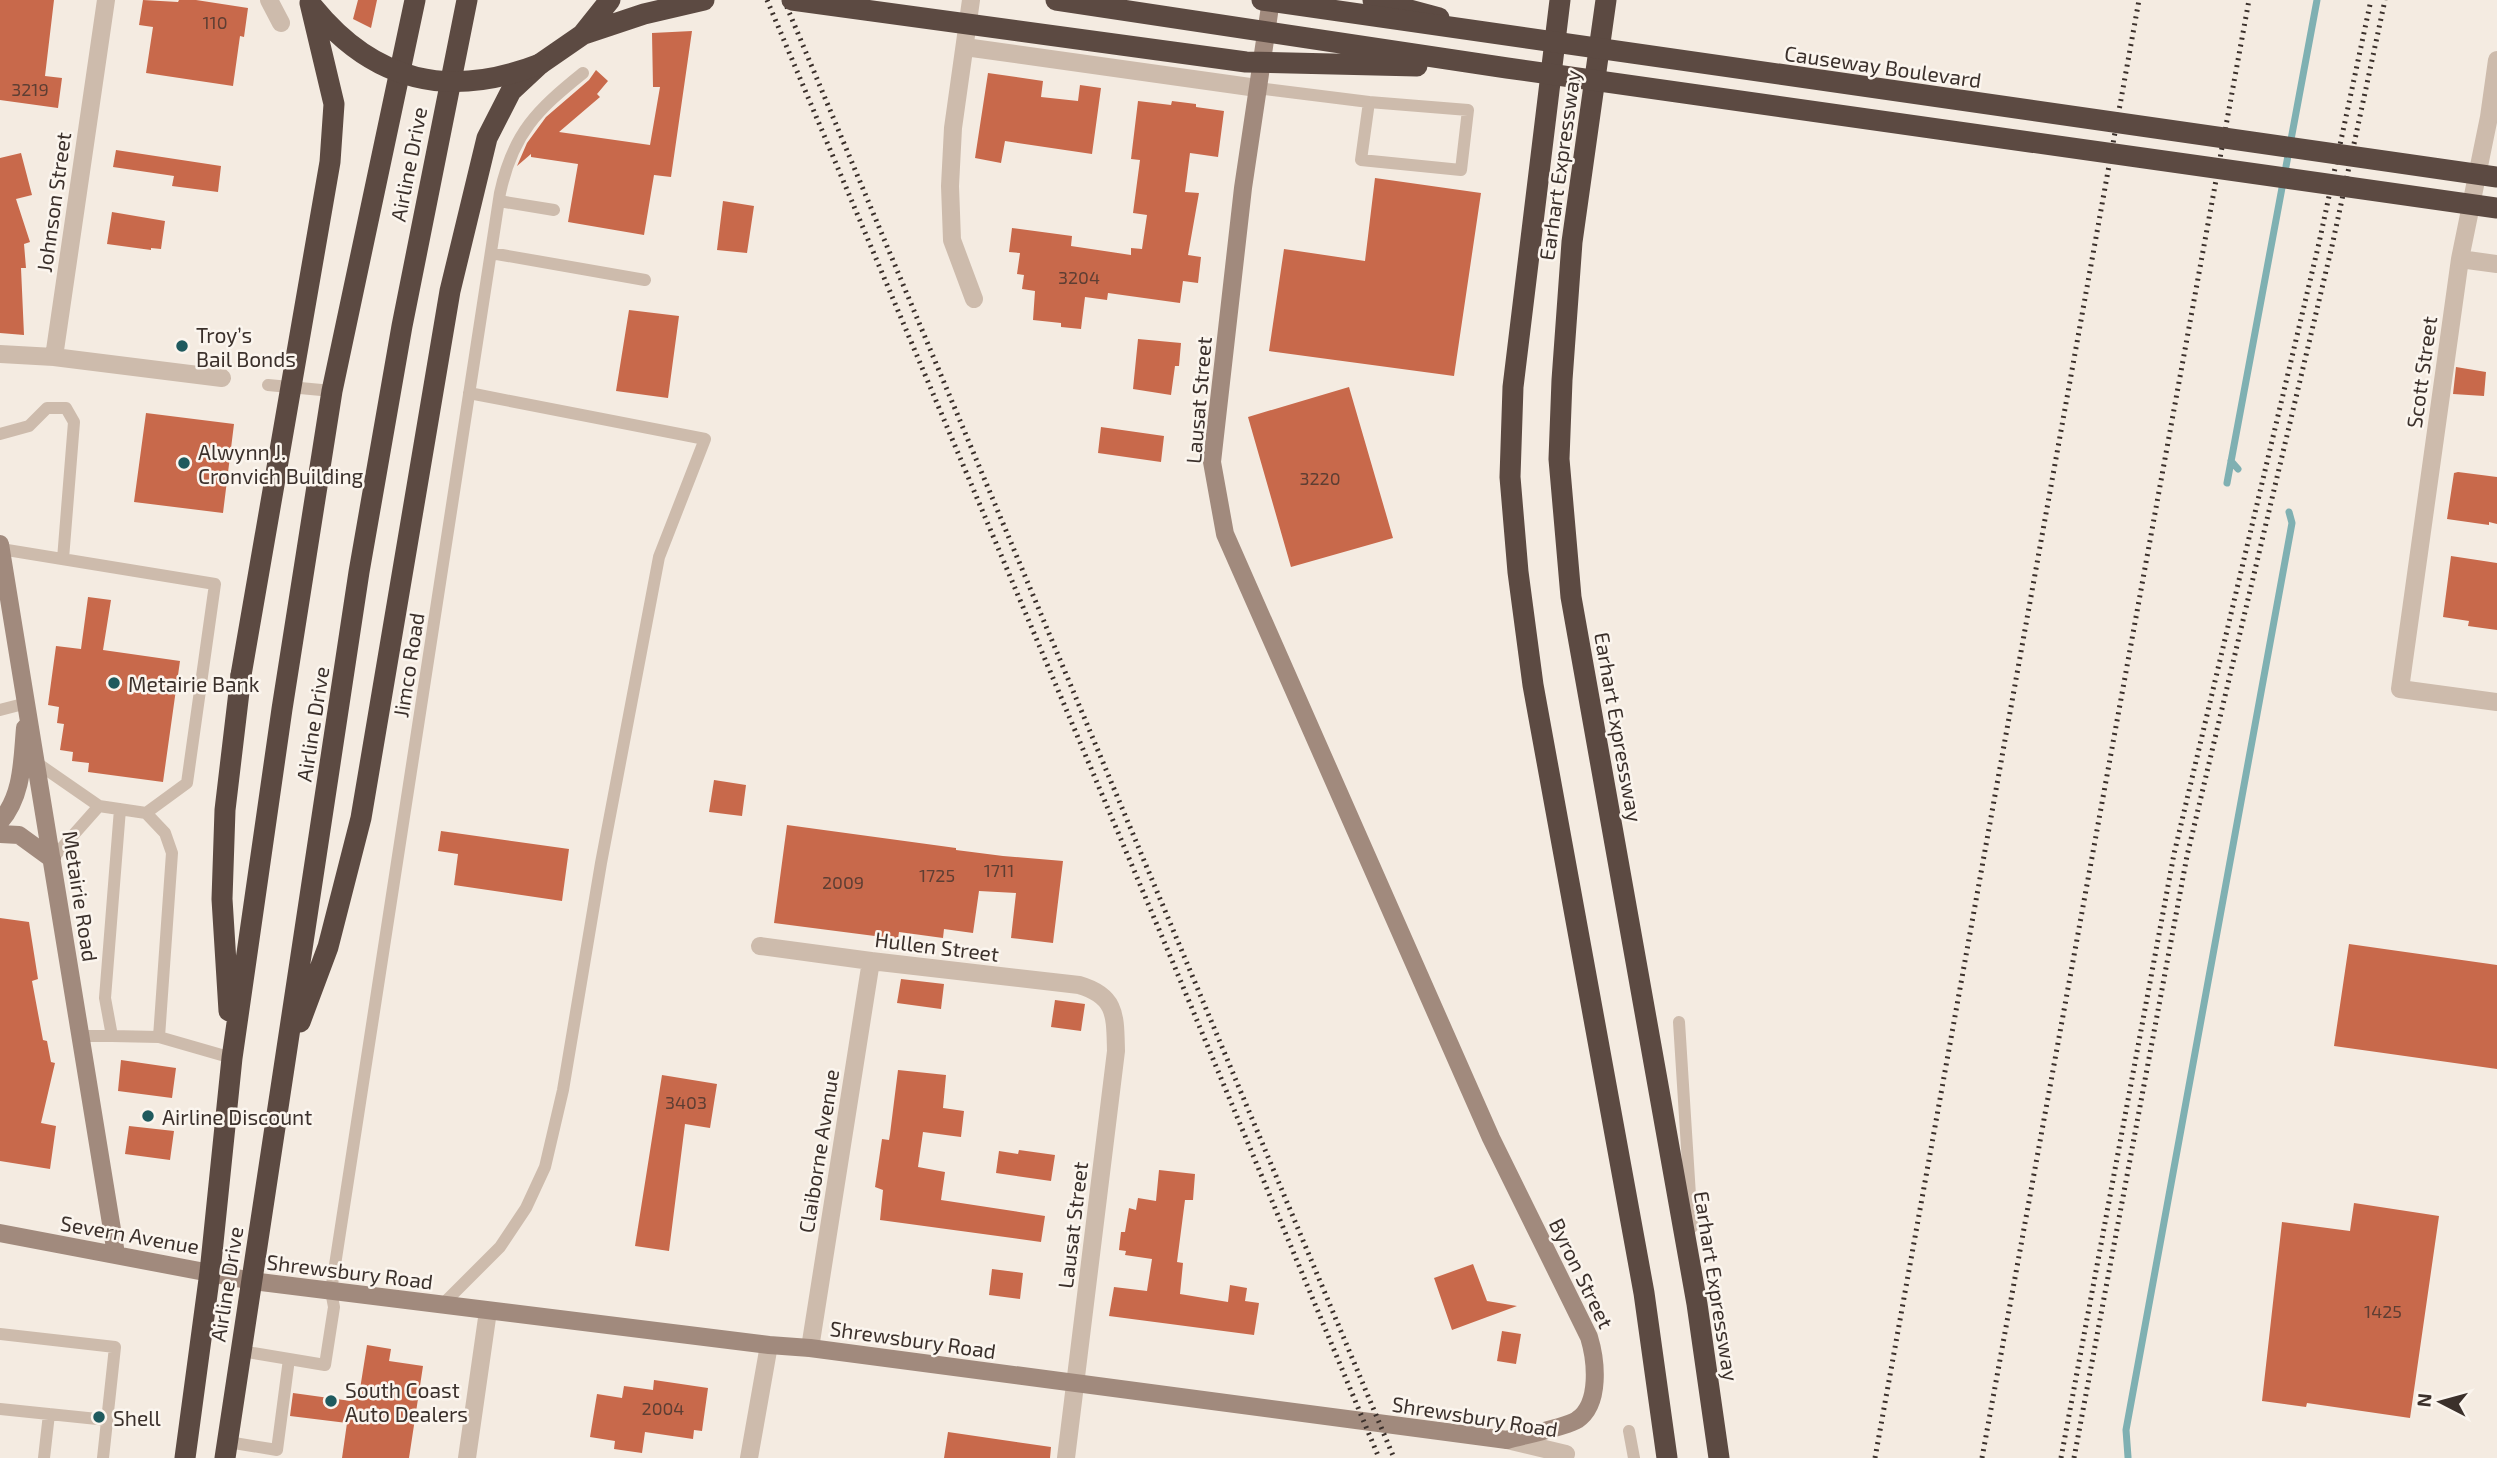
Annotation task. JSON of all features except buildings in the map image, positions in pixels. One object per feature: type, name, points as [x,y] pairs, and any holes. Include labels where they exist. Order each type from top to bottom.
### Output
[{"type":"highway","name":"Airline Drive","points":[[185,1458],[210,1272],[232,1058],[331,391],[415,0]]},
{"type":"highway","name":"Airline Drive","points":[[226,1450],[359,572],[402,326],[467,0]]},
{"type":"highway","points":[[582,35],[610,0]]},
{"type":"highway","points":[[285,1064],[328,947],[361,818],[450,291],[486,138],[511,91],[540,64],[582,35],[644,14],[704,0]]},
{"type":"highway","points":[[792,0],[1246,62],[1507,68]]},
{"type":"highway","points":[[1056,0],[1507,68],[2497,208]]},
{"type":"highway","name":"Causeway Boulevard","points":[[1262,0],[1533,41],[2497,177]]},
{"type":"highway","points":[[1373,0],[1533,41]]},
{"type":"highway","name":"Earhart Expressway","points":[[1560,0],[1513,387],[1510,477],[1518,572],[1533,685],[1644,1293],[1667,1458]]},
{"type":"highway","name":"Earhart Expressway","points":[[1606,0],[1572,242],[1559,459],[1571,597],[1697,1304],[1719,1458]]},
{"type":"highway","points":[[309,1],[330,28],[355,49],[383,66],[413,77],[445,82],[478,82],[509,76],[540,64]]},
{"type":"highway","points":[[232,1058],[222,899],[225,810],[241,675],[330,162],[334,104],[309,1]]},
{"type":"street","name":"Johnson Street","points":[[54,357],[106,0]]},
{"type":"street","points":[[269,0],[281,23]]},
{"type":"street","points":[[971,0],[953,128],[950,186],[952,240],[974,299]]},
{"type":"street","name":"Lausat Street","points":[[1271,0],[1257,88],[1212,462],[1224,534],[1466,1081]]},
{"type":"street","points":[[965,47],[1257,88]]},
{"type":"street","name":"Scott Street","points":[[2497,60],[2493,118],[2460,260],[2400,689],[2497,702]]},
{"type":"street","points":[[2460,260],[2497,264]]},
{"type":"street","points":[[0,354],[54,357],[222,378]]},
{"type":"street","name":"Metairie Road","points":[[0,547],[4,589],[27,703],[116,1254]]},
{"type":"street","points":[[0,822],[19,792],[27,703]]},
{"type":"street","points":[[0,834],[19,835],[52,859]]},
{"type":"street","name":"Hullen Street","points":[[760,946],[1079,985],[1094,989],[1107,999]]},
{"type":"street","name":"Claiborne Avenue","points":[[810,1349],[871,961]]},
{"type":"street","name":"Lausat Street","points":[[1066,1458],[1116,1051],[1115,1018],[1107,999]]},
{"type":"street","name":"Byron Street","points":[[1466,1081],[1491,1138],[1589,1337],[1595,1358],[1595,1387],[1589,1404],[1577,1420],[1507,1440]]},
{"type":"street","name":"Severn Avenue","points":[[0,1233],[252,1281]]},
{"type":"street","name":"Shrewsbury Road","points":[[252,1281],[810,1349],[1507,1440],[1566,1454]]},
{"type":"street","points":[[467,1458],[488,1311]]},
{"type":"street","points":[[749,1458],[769,1345]]},
{"type":"lane","name":"Jimco Road","points":[[289,1359],[325,1365],[334,1307],[331,1291],[505,168],[523,131],[543,106],[583,73]]},
{"type":"lane","points":[[1257,88],[1369,102],[1468,110],[1461,170],[1361,160],[1369,102]]},
{"type":"lane","points":[[499,201],[554,210]]},
{"type":"lane","points":[[491,253],[645,280]]},
{"type":"lane","points":[[268,385],[331,391]]},
{"type":"lane","points":[[442,1305],[500,1247],[526,1208],[545,1167],[563,1090],[601,863],[659,557],[705,439],[469,393]]},
{"type":"lane","points":[[0,434],[29,426],[47,408],[66,408],[74,422],[62,559]]},
{"type":"lane","points":[[0,547],[215,584],[187,783],[146,813]]},
{"type":"lane","points":[[0,710],[27,703]]},
{"type":"lane","points":[[37,763],[99,806],[146,813],[165,833],[172,853],[159,1037]]},
{"type":"lane","points":[[52,859],[99,806]]},
{"type":"lane","points":[[112,1036],[105,998],[120,809]]},
{"type":"lane","points":[[1679,1022],[1697,1304]]},
{"type":"lane","points":[[81,1036],[159,1037],[232,1058]]},
{"type":"lane","points":[[0,1334],[115,1348],[103,1458]]},
{"type":"lane","points":[[226,1450],[277,1450],[289,1359],[241,1351]]},
{"type":"lane","points":[[0,1409],[107,1420]]},
{"type":"lane","points":[[44,1458],[49,1414]]},
{"type":"lane","points":[[1629,1431],[1634,1458]]},
{"type":"waterway","points":[[2227,483],[2317,0]]},
{"type":"waterway","points":[[2231,461],[2238,469]]},
{"type":"waterway","points":[[2128,1457],[2126,1430],[2292,523],[2289,512]]},
{"type":"railway","points":[[767,0],[1379,1458]]},
{"type":"railway","points":[[784,0],[1394,1458]]},
{"type":"railway","points":[[1875,1458],[2139,0]]},
{"type":"railway","points":[[1982,1458],[2249,0]]},
{"type":"railway","points":[[2061,1458],[2174,854],[2319,243],[2371,0]]},
{"type":"railway","points":[[2074,1458],[2187,856],[2332,246],[2385,0]]},
{"type":"place","name":"Troy’s Bail Bonds","points":[[182,346]]},
{"type":"place","name":"Alwynn J. Cronvich Building","points":[[184,463]]},
{"type":"place","name":"Metairie Bank","points":[[114,683]]},
{"type":"place","name":"Airline Discount","points":[[148,1116]]},
{"type":"place","name":"South Coast Auto Dealers","points":[[331,1401]]},
{"type":"place","name":"Shell","points":[[99,1417]]}]
